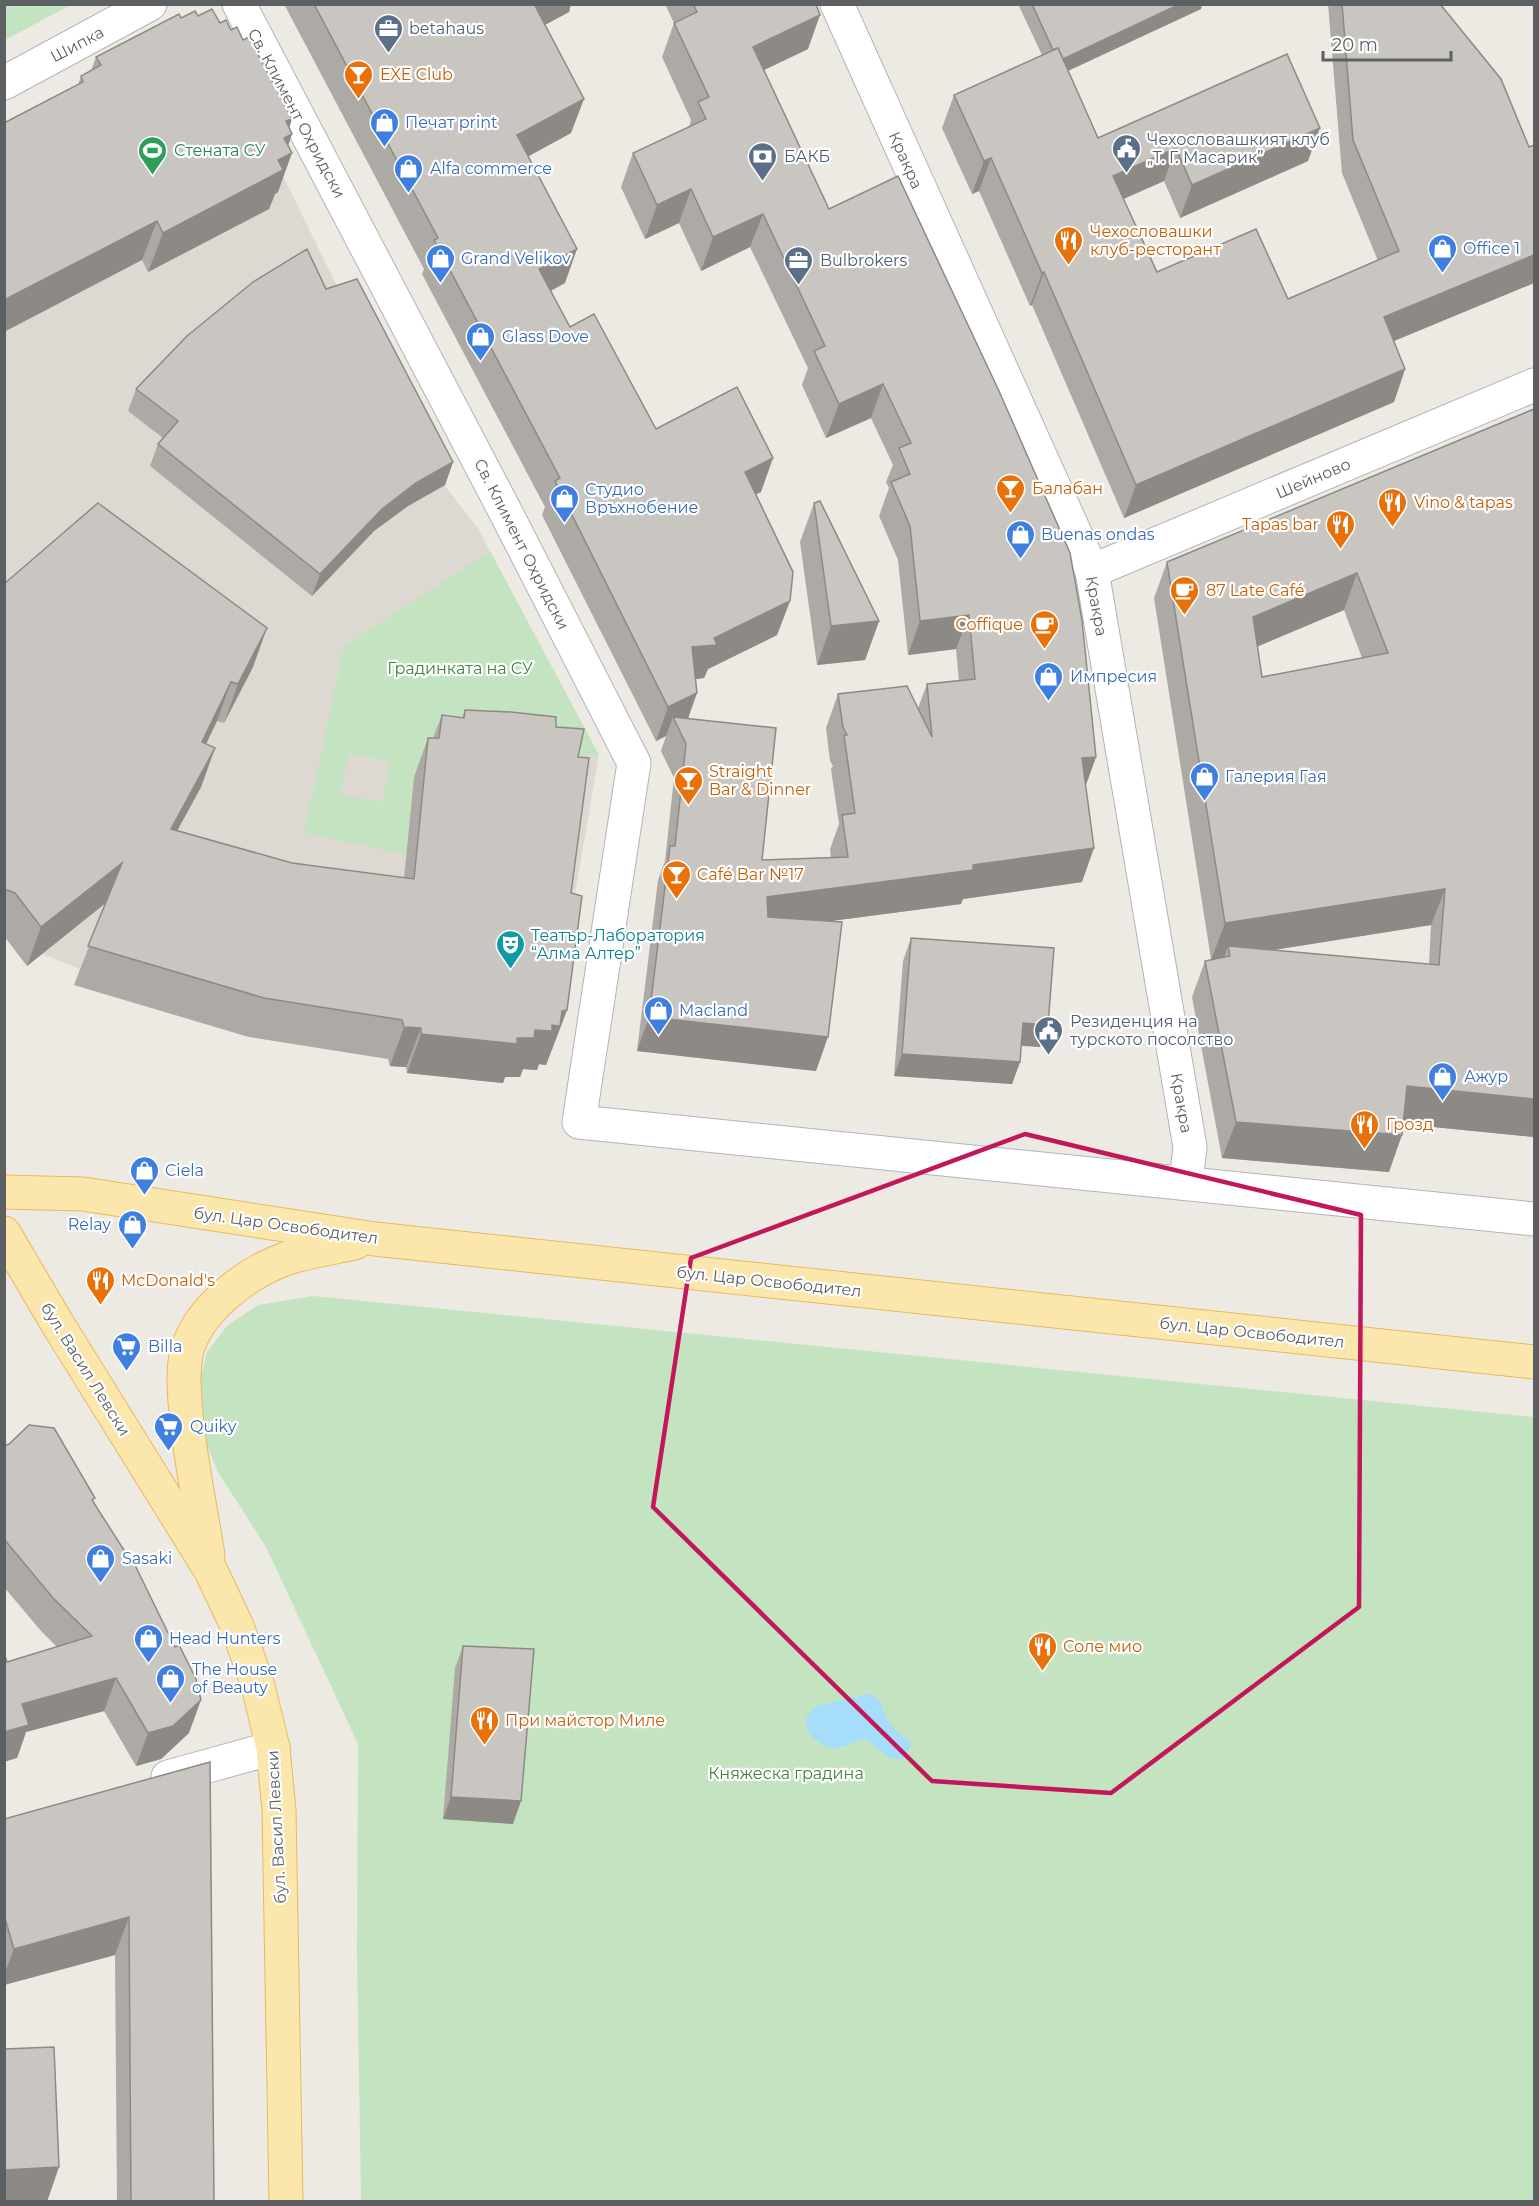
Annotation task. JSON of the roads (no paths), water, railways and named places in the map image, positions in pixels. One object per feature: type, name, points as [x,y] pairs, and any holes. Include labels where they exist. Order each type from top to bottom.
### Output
[{"type":"main road","name":"бул. Цар Освободител","points":[[4,1192],[83,1194],[375,1239],[1534,1362]]},
{"type":"main road","name":"бул. Васил Левски","points":[[4,1233],[57,1323],[211,1571],[237,1626],[258,1686],[273,1748],[279,1810],[286,2202]]},
{"type":"main road","points":[[211,1571],[191,1454],[184,1397],[186,1354],[197,1327],[216,1303],[242,1281],[287,1259],[375,1239]]},
{"type":"street","name":"Шипка","points":[[4,83],[150,4]]},
{"type":"street","name":"Св. Климент Охридски","points":[[239,4],[505,511],[634,763],[579,1122],[1186,1182]]},
{"type":"street","name":"Кракра","points":[[837,4],[1092,571],[1190,1147],[1186,1182]]},
{"type":"street","name":"Шейново","points":[[1092,571],[1534,385]]},
{"type":"street","points":[[1186,1182],[1534,1219]]},
{"type":"street","points":[[138,1785],[273,1748]]},
{"type":"water","points":[[870,1694],[881,1704],[892,1726],[911,1743],[903,1758],[891,1758],[866,1739],[837,1748],[827,1747],[807,1731],[806,1718],[816,1706]]},
{"type":"place","name":"betahaus","points":[[388,54]]},
{"type":"place","name":"EXE Club","points":[[359,100]]},
{"type":"place","name":"Печат print","points":[[384,148]]},
{"type":"place","name":"Чехословашкият клуб „Т. Г. Масарик”","points":[[1126,174]]},
{"type":"place","name":"Стената СУ","points":[[153,176]]},
{"type":"place","name":"БАКБ","points":[[763,182]]},
{"type":"place","name":"Alfa commerce","points":[[409,194]]},
{"type":"place","name":"Чехословашки клуб-ресторант","points":[[1069,266]]},
{"type":"place","name":"Office 1","points":[[1442,274]]},
{"type":"place","name":"Grand Velikov","points":[[440,284]]},
{"type":"place","name":"Bulbrokers","points":[[799,286]]},
{"type":"place","name":"Glass Dove","points":[[481,362]]},
{"type":"place","name":"Балабан","points":[[1011,514]]},
{"type":"place","name":"Студио Връхнобение","points":[[564,524]]},
{"type":"place","name":"Vino & tapas","points":[[1393,528]]},
{"type":"place","name":"Tapas bar","points":[[1340,550]]},
{"type":"place","name":"Buenas ondas","points":[[1020,560]]},
{"type":"place","name":"87 Late Café","points":[[1185,616]]},
{"type":"place","name":"Coffique","points":[[1044,650]]},
{"type":"place","name":"Импресия","points":[[1049,702]]},
{"type":"place","name":"Галерия Гая","points":[[1204,802]]},
{"type":"place","name":"Straight Bar & Dinner","points":[[688,806]]},
{"type":"place","name":"Café Bar №17","points":[[676,900]]},
{"type":"place","name":"Театър-Лаборатория “Алма Алтер”","points":[[510,970]]},
{"type":"place","name":"Macland","points":[[658,1036]]},
{"type":"place","name":"Резиденция на турското посолство","points":[[1049,1056]]},
{"type":"place","name":"Ажур","points":[[1443,1102]]},
{"type":"place","name":"Грозд","points":[[1365,1150]]},
{"type":"place","name":"Ciela","points":[[144,1196]]},
{"type":"place","name":"Relay","points":[[132,1250]]},
{"type":"place","name":"McDonald's","points":[[100,1306]]},
{"type":"place","name":"Billa","points":[[127,1372]]},
{"type":"place","name":"Quiky","points":[[169,1452]]},
{"type":"place","name":"Sasaki","points":[[101,1584]]},
{"type":"place","name":"Head Hunters","points":[[148,1664]]},
{"type":"place","name":"Соле мио","points":[[1042,1672]]},
{"type":"place","name":"The House of Beauty","points":[[171,1704]]},
{"type":"place","name":"При майстор Миле","points":[[484,1746]]},
{"type":"park label","name":"Градинката на СУ","points":[[460,668]]},
{"type":"park label","name":"Княжеска градина","points":[[786,1773]]}]
